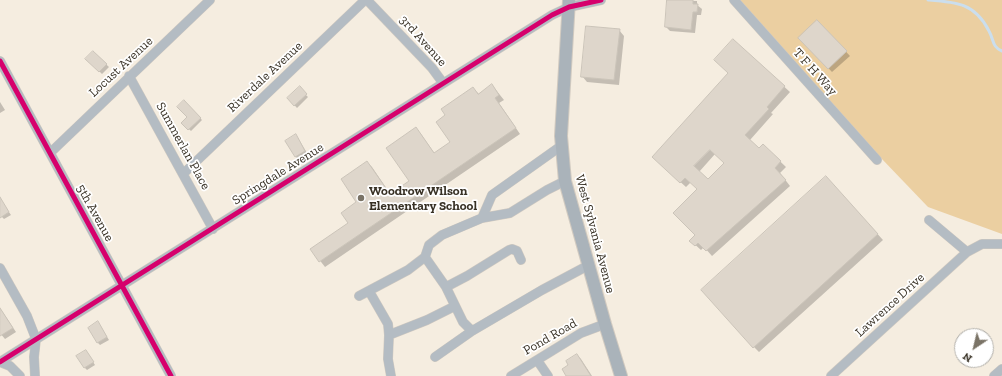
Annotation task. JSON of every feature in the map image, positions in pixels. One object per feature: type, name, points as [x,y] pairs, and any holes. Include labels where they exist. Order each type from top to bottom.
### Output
[{"type":"main road","name":"West Sylvania Avenue","points":[[569,3],[561,146],[565,181],[621,376]]},
{"type":"street","name":"Locust Avenue","points":[[50,153],[210,0]]},
{"type":"street","name":"3rd Avenue","points":[[366,0],[432,68],[443,84]]},
{"type":"street","name":"Riverdale Avenue","points":[[183,174],[366,0]]},
{"type":"street","points":[[569,3],[601,0]]},
{"type":"street","name":"T F H Way","points":[[734,0],[877,160]]},
{"type":"street","name":"Springdale Avenue","points":[[0,362],[443,84],[569,3]]},
{"type":"street","name":"5th Avenue","points":[[0,61],[171,376]]},
{"type":"street","name":"Summerlan Place","points":[[129,76],[213,229]]},
{"type":"street","points":[[482,218],[492,195],[561,146]]},
{"type":"street","points":[[359,296],[408,270],[425,257],[429,245],[442,235],[482,218],[510,213],[565,181]]},
{"type":"street","points":[[929,220],[967,252]]},
{"type":"street","name":"Lawrence Drive","points":[[830,376],[967,252],[982,244],[1002,244]]},
{"type":"street","points":[[446,287],[509,250],[512,249],[517,251],[521,260]]},
{"type":"street","points":[[425,257],[446,287],[463,322],[472,331]]},
{"type":"street","points":[[435,357],[472,331],[542,290],[589,265]]},
{"type":"street","points":[[0,268],[26,316],[36,339],[34,357],[35,376]]},
{"type":"street","points":[[368,291],[388,324],[388,359],[391,376]]},
{"type":"street","points":[[389,335],[427,320],[455,306]]},
{"type":"street","name":"Pond Road","points":[[511,376],[581,333],[605,324]]},
{"type":"street","points":[[537,360],[548,376]]},
{"type":"street","points":[[0,362],[10,366],[20,376]]},
{"type":"street","points":[[994,376],[1002,369]]},
{"type":"shaded area","points":[[739,0],[1002,0],[1002,234],[928,207],[857,133]]},
{"type":"building","points":[[667,0],[693,0],[693,4],[698,4],[697,12],[693,12],[691,30],[665,27]]},
{"type":"building","points":[[817,20],[847,51],[828,69],[798,38]]},
{"type":"building","points":[[586,26],[620,29],[614,80],[581,77]]},
{"type":"building","points":[[733,39],[785,86],[767,107],[769,109],[745,135],[759,148],[763,144],[781,161],[775,168],[786,180],[706,251],[698,243],[695,246],[689,241],[695,235],[673,213],[697,189],[685,178],[680,183],[652,157],[728,73],[714,60]],"holes":[[[710,150],[724,163],[708,179],[694,166]]]},
{"type":"building","points":[[93,51],[107,64],[99,72],[85,59]]},
{"type":"building","points":[[492,84],[499,95],[495,98],[516,128],[319,262],[310,249],[348,223],[341,213],[356,202],[341,179],[367,161],[390,194],[409,181],[386,148],[416,127],[434,153],[450,142],[436,122],[445,115],[441,109],[473,87],[478,94]]},
{"type":"building","points":[[300,86],[307,94],[294,106],[287,98]]},
{"type":"building","points":[[184,100],[201,118],[188,130],[181,123],[187,117],[177,107]]},
{"type":"building","points":[[296,134],[305,151],[295,157],[285,141]]},
{"type":"building","points":[[826,176],[878,234],[753,348],[701,290]]},
{"type":"building","points":[[0,197],[9,212],[0,218]]},
{"type":"building","points":[[0,308],[13,328],[0,336]]},
{"type":"building","points":[[98,321],[107,337],[97,343],[88,328]]},
{"type":"building","points":[[86,350],[94,362],[84,368],[76,356]]},
{"type":"building","points":[[577,354],[591,376],[566,376],[562,369],[568,365],[566,361]]},
{"type":"waterway","points":[[928,0],[956,3],[971,9],[984,22],[996,47],[1002,51]]},
{"type":"cycle path","points":[[0,362],[552,15],[569,7],[601,0]]},
{"type":"cycle path","points":[[0,61],[171,376]]},
{"type":"place","name":"Woodrow Wilson Elementary School","points":[[361,198]]}]
